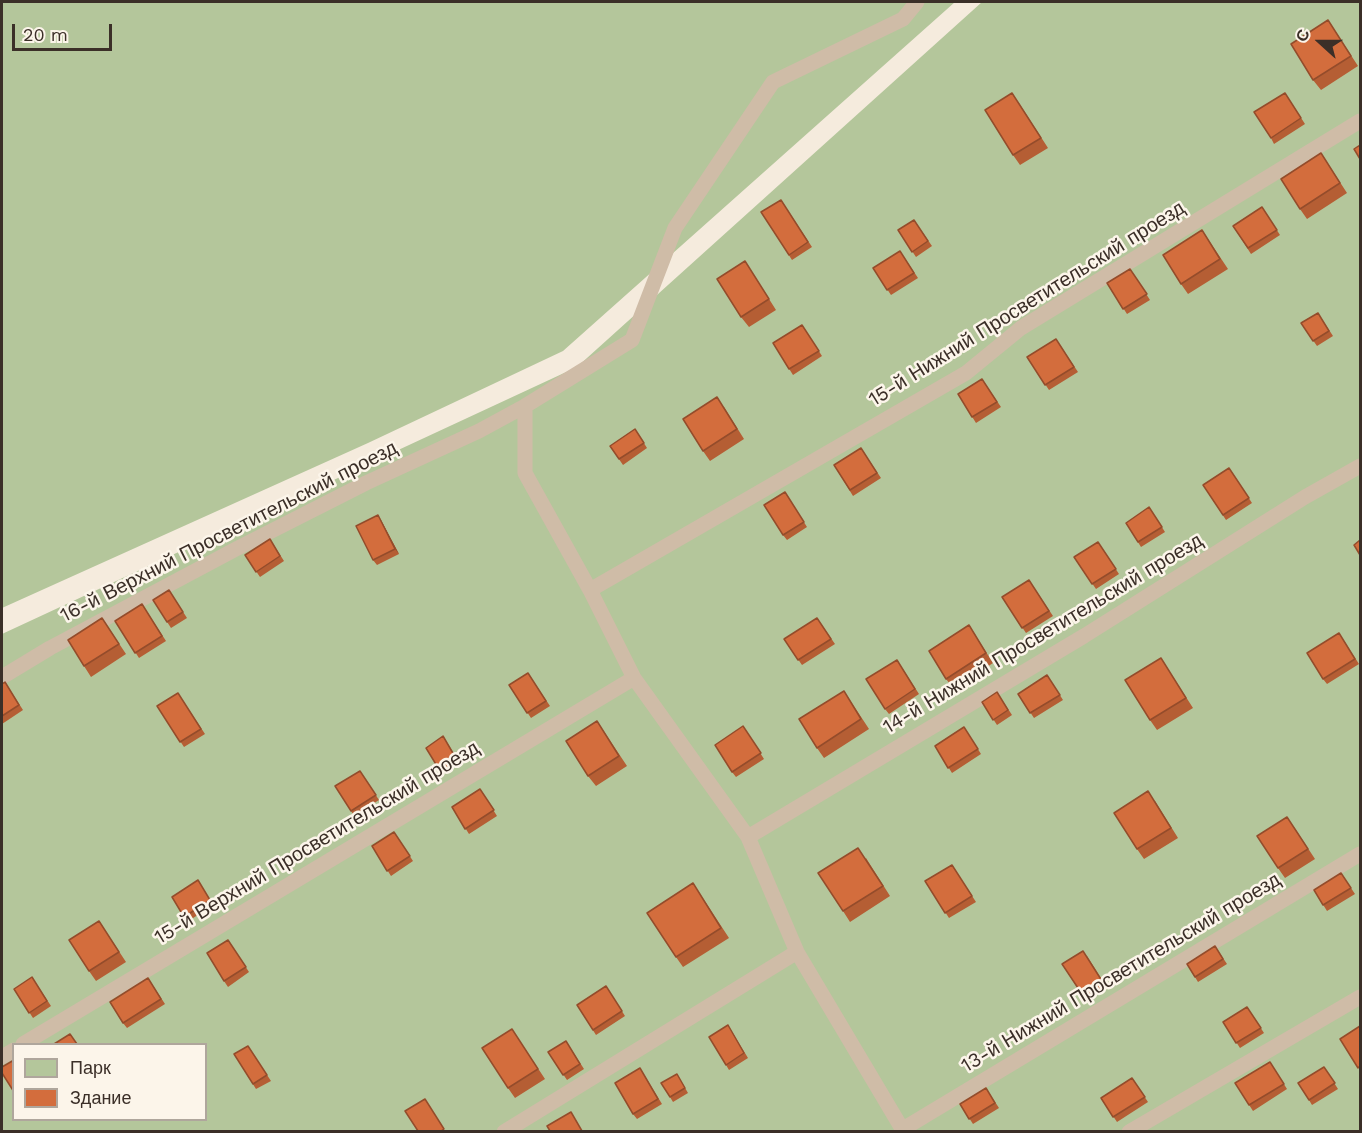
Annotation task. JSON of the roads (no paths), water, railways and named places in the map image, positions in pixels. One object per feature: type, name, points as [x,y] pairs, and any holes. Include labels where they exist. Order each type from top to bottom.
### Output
[{"type":"lane","name":"16-й Верхний Просветительский проезд","points":[[2,677],[50,648],[236,549],[366,483],[479,431],[525,406],[632,340],[675,228],[772,82],[903,19],[917,2]]},
{"type":"lane","name":"15-й Нижний Просветительский проезд","points":[[590,590],[966,373],[1021,328],[1360,122]]},
{"type":"lane","points":[[525,406],[525,473],[590,590],[634,678],[748,837],[797,952],[904,1130]]},
{"type":"lane","name":"14-й Нижний Просветительский проезд","points":[[748,837],[1084,636],[1305,497],[1360,466]]},
{"type":"lane","name":"15-й Верхний Просветительский проезд","points":[[24,1043],[634,678]]},
{"type":"lane","name":"13-й Нижний Просветительский проезд","points":[[904,1130],[1360,854]]},
{"type":"lane","points":[[504,1131],[797,952]]},
{"type":"lane","points":[[1129,1131],[1360,997]]}]
